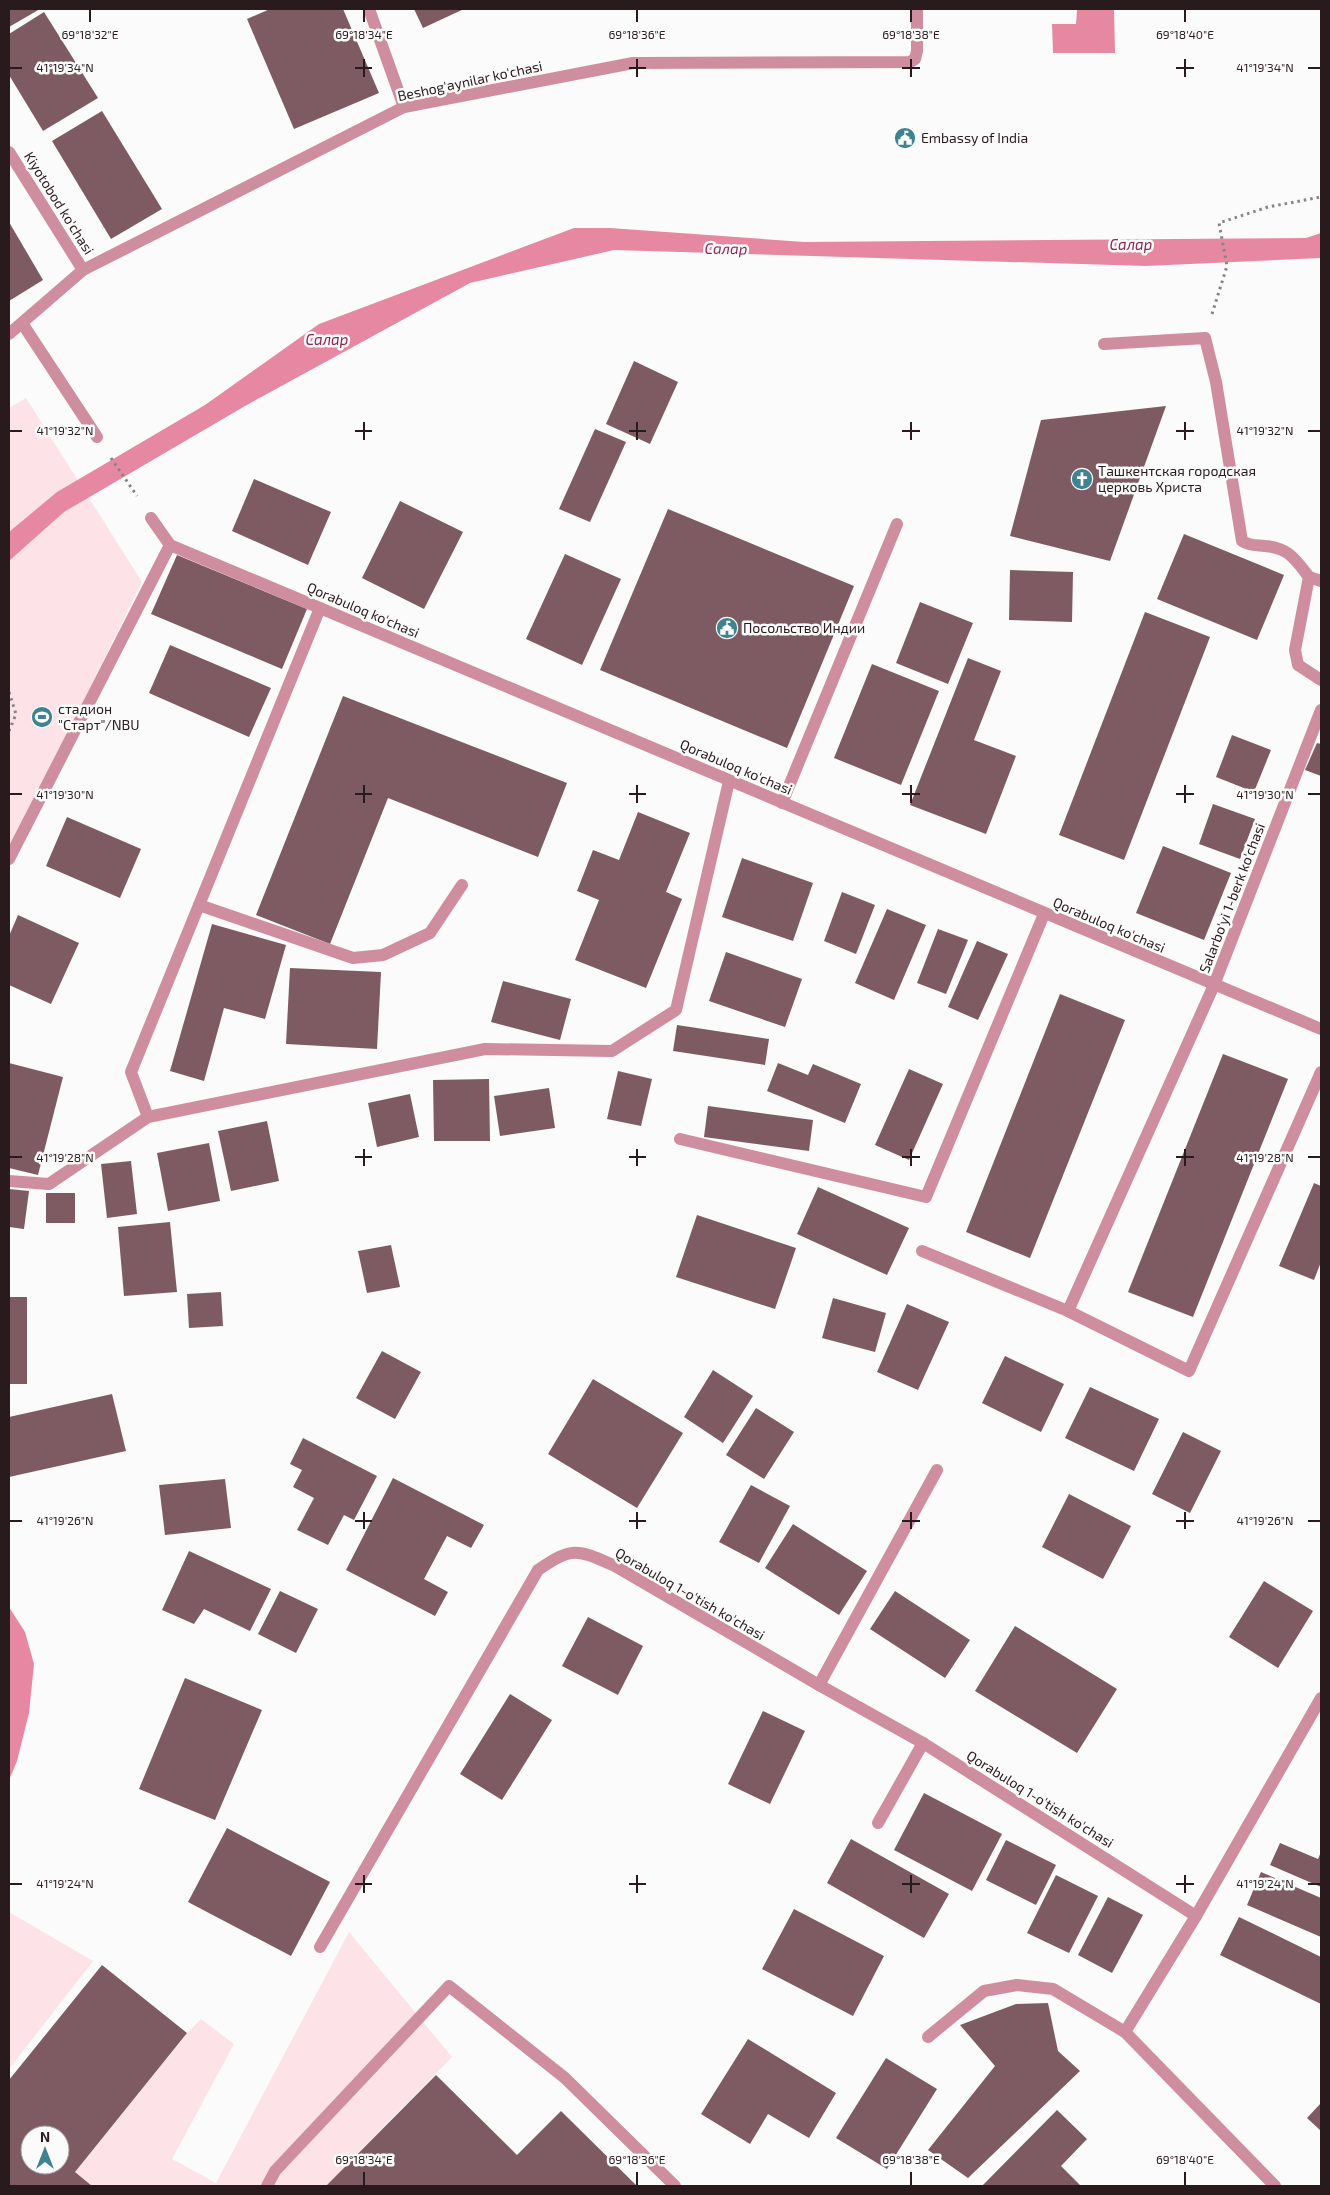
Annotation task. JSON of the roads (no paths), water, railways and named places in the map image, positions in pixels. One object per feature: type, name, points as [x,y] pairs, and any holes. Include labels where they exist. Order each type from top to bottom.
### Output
[{"type":"street","points":[[369,9],[404,107]]},
{"type":"street","name":"Beshog'aynilar ko'chasi","points":[[9,334],[83,270],[404,107],[633,63],[910,62],[915,59],[917,51],[917,9]]},
{"type":"street","name":"Kiyotobod ko'chasi","points":[[9,152],[83,270]]},
{"type":"street","points":[[22,323],[97,437]]},
{"type":"street","points":[[1104,344],[1205,338],[1216,382],[1242,541],[1250,545],[1267,546],[1289,552],[1309,576],[1321,581]]},
{"type":"street","points":[[9,859],[170,545],[151,518]]},
{"type":"street","points":[[782,803],[897,524]]},
{"type":"street","name":"Qorabuloq ko'chasi","points":[[170,545],[1321,1030]]},
{"type":"street","points":[[1309,576],[1295,650],[1298,666],[1321,680]]},
{"type":"street","points":[[148,1117],[131,1072],[320,608]]},
{"type":"street","name":"Salarbo'yi 1-berk ko'chasi","points":[[1068,1311],[1214,984],[1321,710]]},
{"type":"street","points":[[9,1181],[49,1184],[148,1117],[485,1049],[612,1051],[676,1010],[729,780]]},
{"type":"street","points":[[199,905],[354,958],[383,955],[430,933],[462,885]]},
{"type":"street","points":[[680,1139],[926,1197],[1044,914]]},
{"type":"street","points":[[922,1251],[1068,1311],[1189,1371],[1321,1072]]},
{"type":"street","points":[[819,1685],[937,1470]]},
{"type":"street","name":"Qorabuloq 1-o'tish ko'chasi","points":[[320,1947],[538,1570],[556,1558],[572,1551],[594,1557],[615,1566],[819,1685],[923,1743],[1196,1916]]},
{"type":"street","points":[[1125,2032],[1196,1916],[1321,1698]]},
{"type":"street","points":[[878,1823],[923,1743]]},
{"type":"street","points":[[928,2037],[984,1991],[1017,1985],[1053,1989],[1125,2032],[1275,2186]]},
{"type":"street","points":[[267,2186],[275,2171],[449,1986],[565,2078],[676,2186]]},
{"type":"water","points":[[1077,10],[1114,10],[1115,53],[1053,53],[1052,24],[1076,24]]},
{"type":"water","name":"Салар","points":[[574,228],[610,228],[804,242],[1306,238],[1321,233],[1321,258],[1146,266],[614,250],[470,283],[245,406],[64,512],[9,561],[9,532],[57,492],[205,405],[319,324]]},
{"type":"water","points":[[9,1607],[25,1632],[34,1664],[29,1713],[17,1761],[9,1780]]},
{"type":"place","name":"Embassy of India","points":[[905,138]]},
{"type":"place","name":"Ташкентская городская церковь Христа","points":[[1082,479]]},
{"type":"place","name":"Посольство Индии","points":[[727,628]]},
{"type":"place","name":"стадион \"Старт\"/NBU","points":[[42,717]]}]
